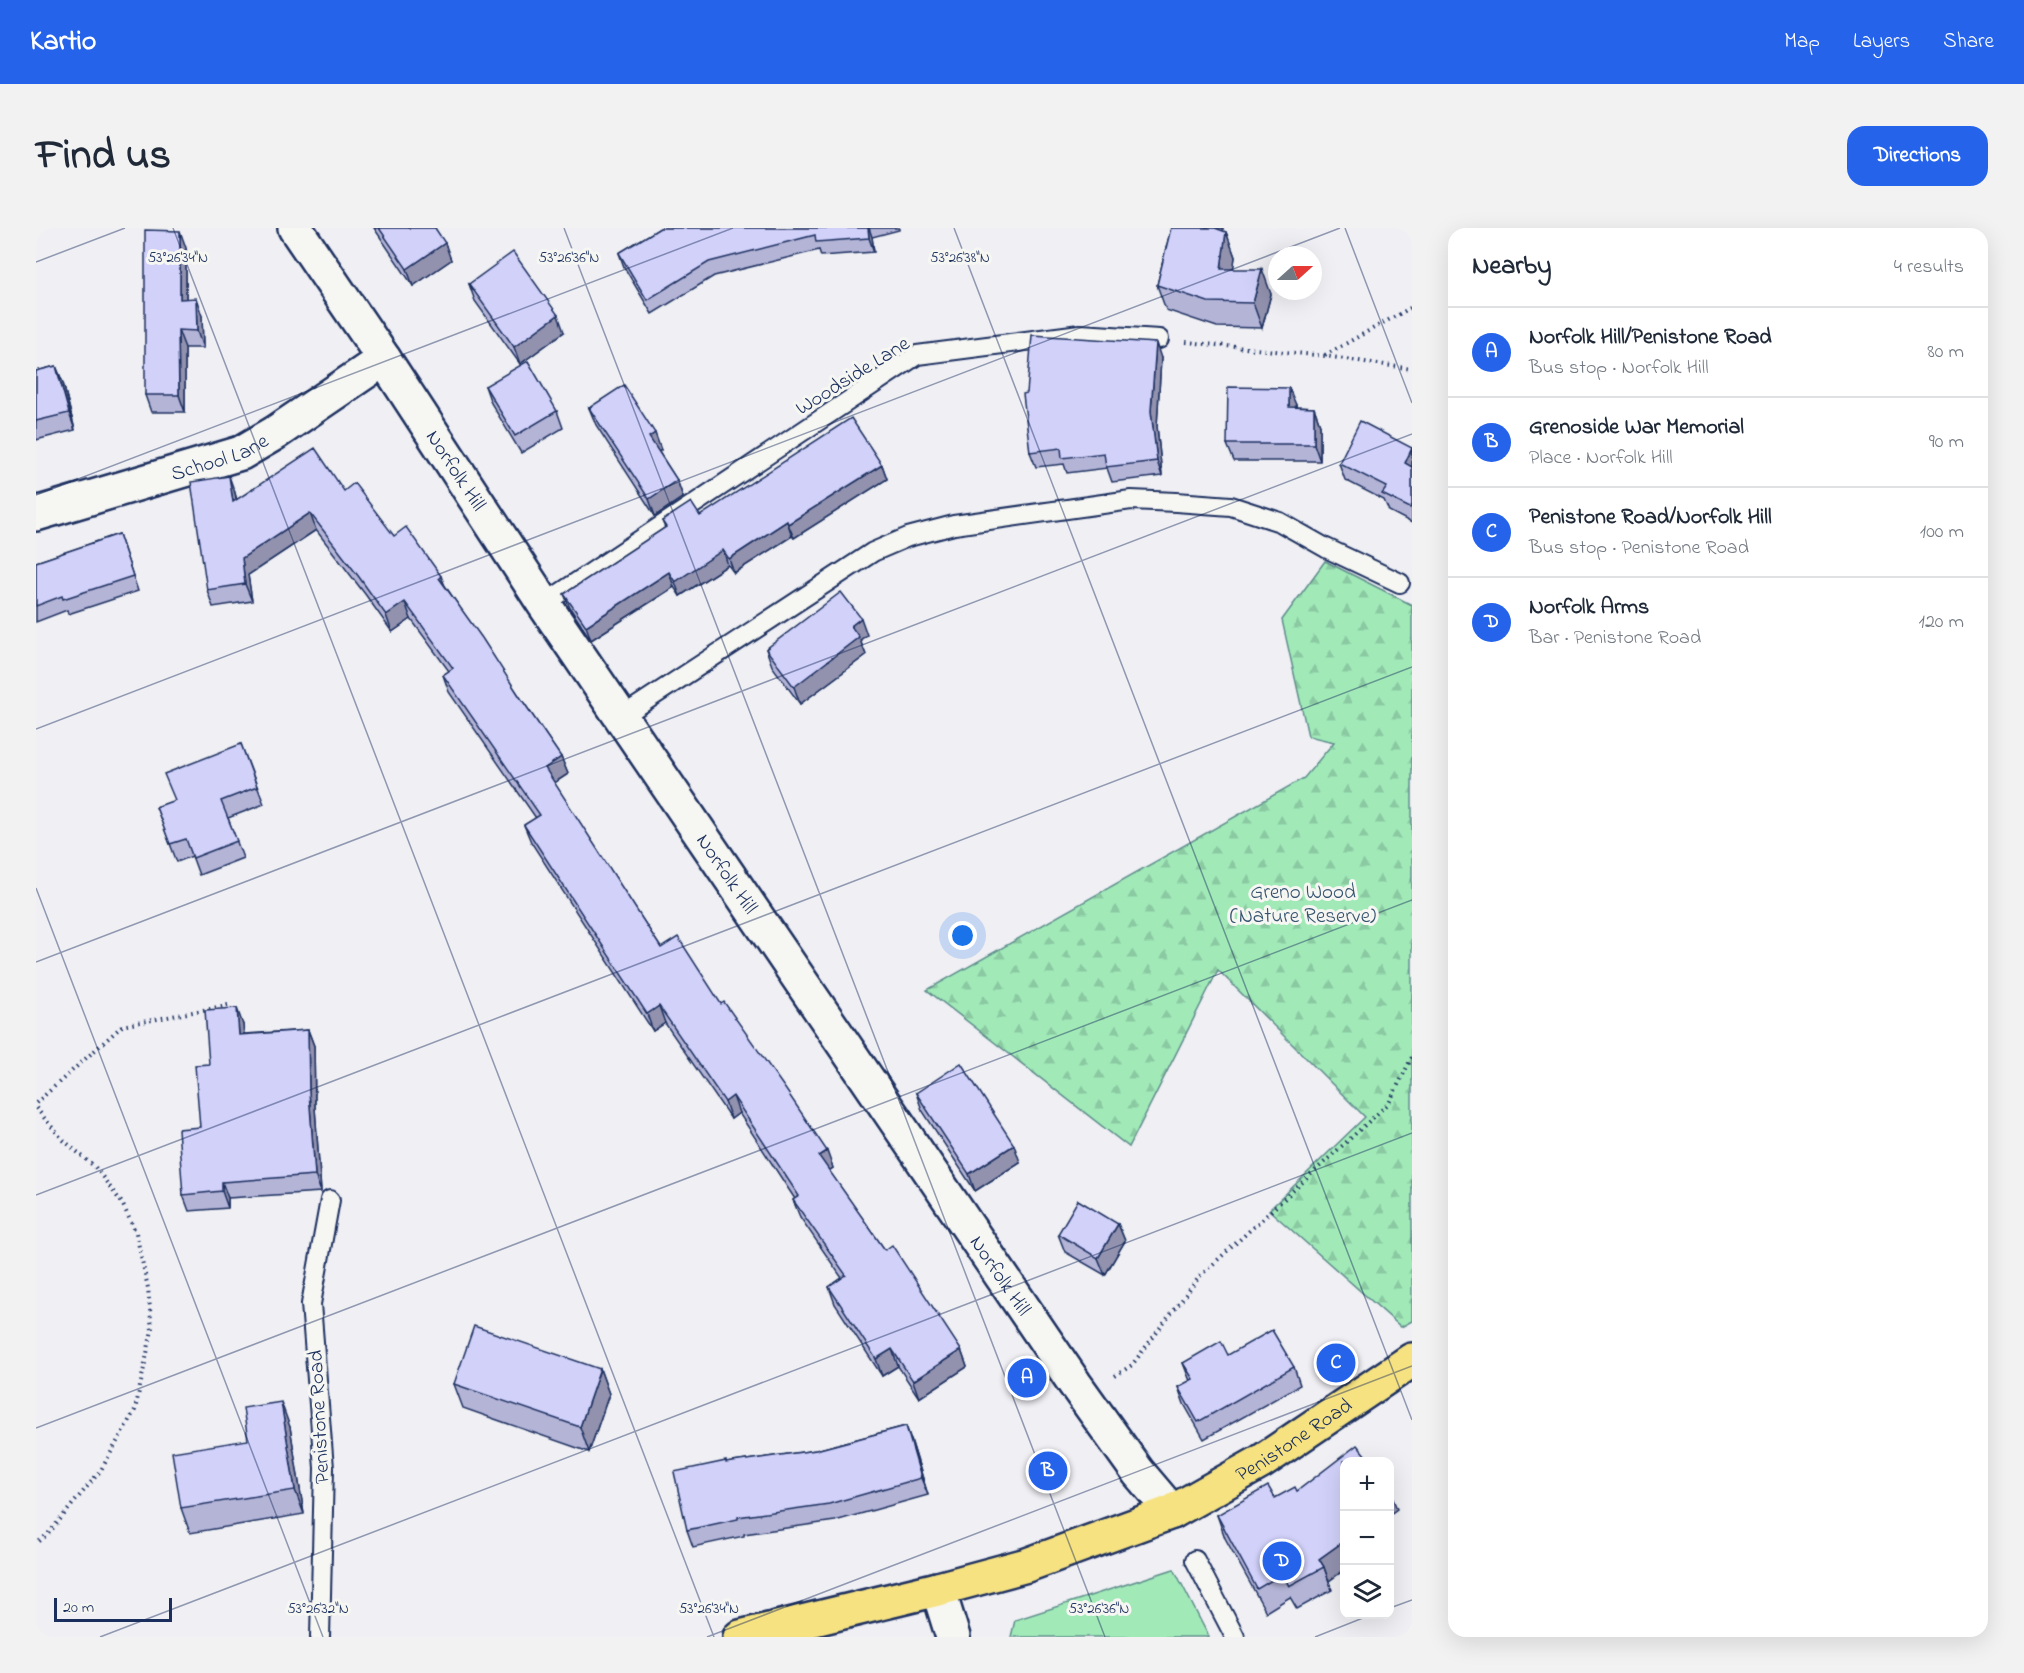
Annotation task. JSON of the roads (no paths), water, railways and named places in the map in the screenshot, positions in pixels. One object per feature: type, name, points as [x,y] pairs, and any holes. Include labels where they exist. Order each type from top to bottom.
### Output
[{"type":"highway","name":"Penistone Road","points":[[740,1637],[1027,1565],[1172,1512],[1261,1462],[1412,1360]]},
{"type":"street","name":"Norfolk Hill","points":[[295,228],[384,359],[544,604],[1083,1395],[1138,1472],[1172,1512]]},
{"type":"street","name":"School Lane","points":[[36,514],[241,453],[384,359]]},
{"type":"street","points":[[938,1589],[953,1637]]},
{"type":"lane","name":"Woodside Lane","points":[[544,604],[917,355],[1080,334],[1159,339]]},
{"type":"lane","points":[[621,717],[873,552],[908,537],[954,525],[1131,500],[1231,506],[1280,522],[1326,548],[1400,583]]},
{"type":"lane","name":"Penistone Road","points":[[320,1637],[324,1468],[311,1304],[330,1200]]},
{"type":"lane","points":[[1195,1560],[1235,1637]]},
{"type":"place","name":"Penistone Road/Norfolk Hill","points":[[1336,1363]]},
{"type":"place","name":"Norfolk Hill/Penistone Road","points":[[1027,1378]]},
{"type":"place","name":"Grenoside War Memorial","points":[[1048,1471]]},
{"type":"place","name":"Norfolk Arms","points":[[1282,1561]]},
{"type":"park label","name":"Greno Wood (Nature Reserve)","points":[[1303,903]]}]
